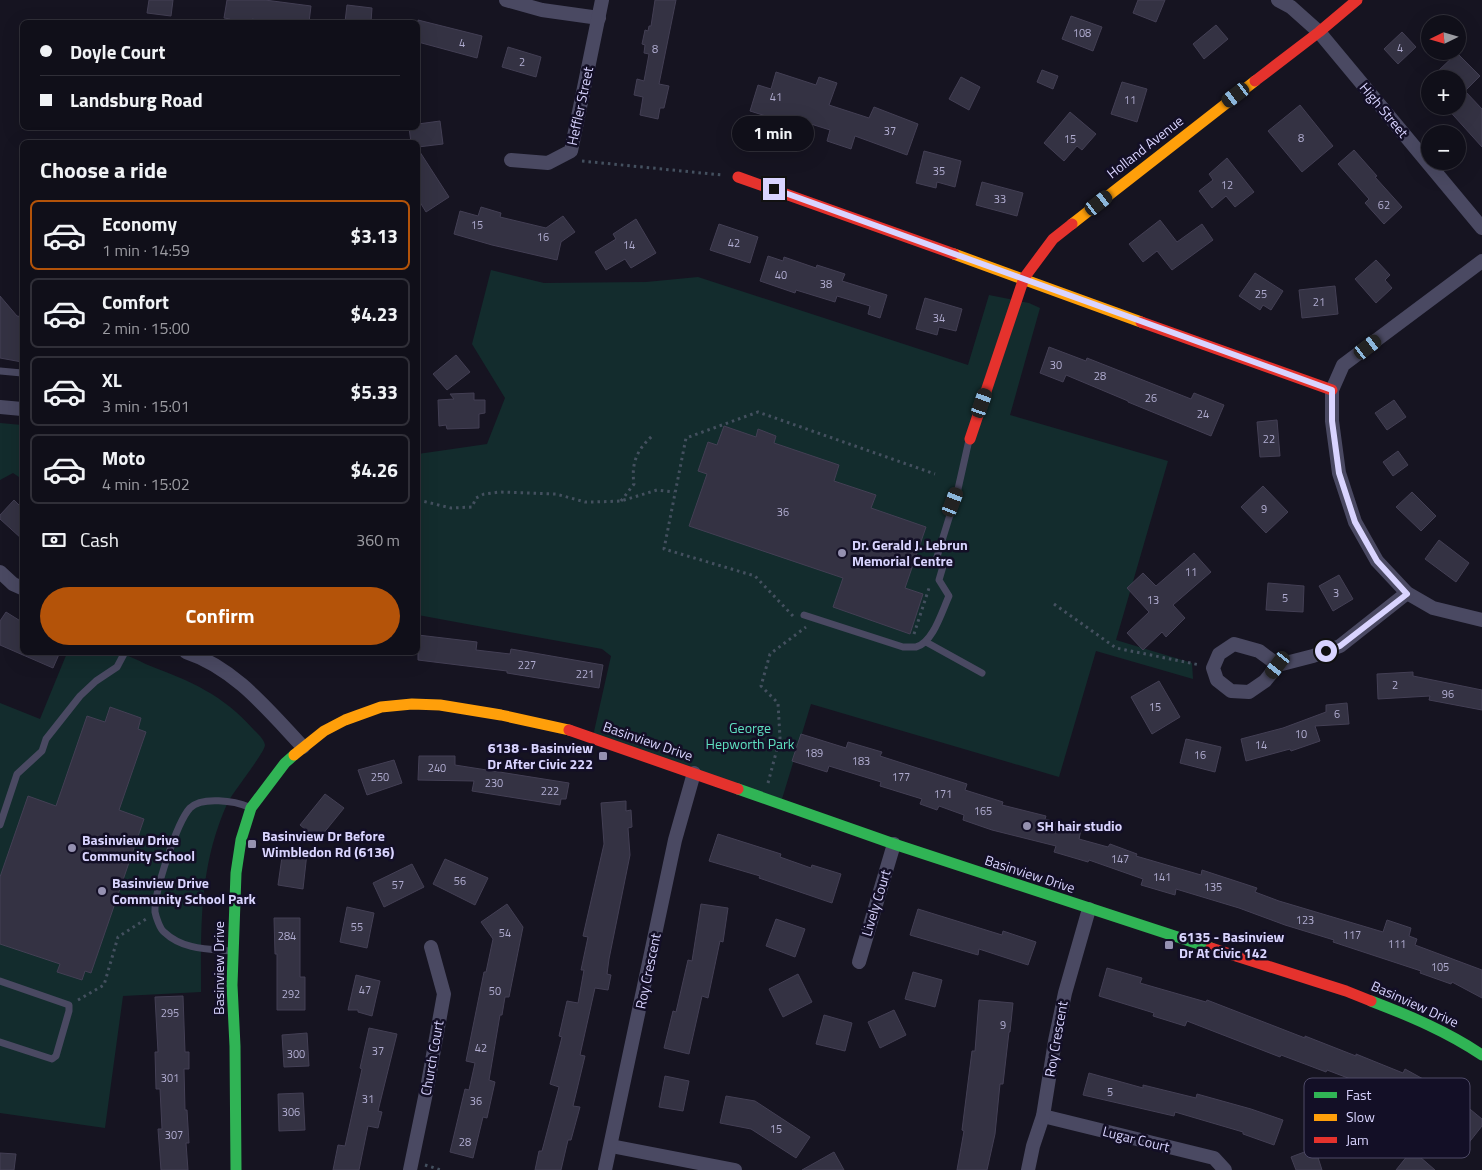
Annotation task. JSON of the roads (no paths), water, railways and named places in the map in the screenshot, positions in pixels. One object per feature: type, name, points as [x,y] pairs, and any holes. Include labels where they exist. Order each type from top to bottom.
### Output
[{"type":"street","points":[[506,0],[542,10],[598,18]]},
{"type":"street","name":"Heffler Street","points":[[511,160],[548,163],[571,151],[602,0]]},
{"type":"street","name":"High Street","points":[[1278,0],[1291,7],[1320,32],[1482,228]]},
{"type":"street","name":"Holland Avenue","points":[[970,439],[1024,278],[1053,239],[1222,106],[1320,32],[1357,0]]},
{"type":"street","points":[[738,177],[1332,390]]},
{"type":"street","points":[[1482,261],[1343,365],[1332,390],[1332,421],[1339,473],[1355,522],[1377,561],[1407,594],[1433,608],[1482,620]]},
{"type":"street","points":[[0,407],[20,409]]},
{"type":"street","points":[[0,572],[13,584],[20,587]]},
{"type":"street","points":[[1278,665],[1259,651],[1234,644],[1219,654],[1213,668],[1217,680],[1231,691],[1249,692],[1266,681],[1278,665],[1313,656],[1340,646],[1407,594]]},
{"type":"street","points":[[195,655],[242,684],[303,747]]},
{"type":"street","name":"Basinview Drive","points":[[236,1170],[233,952],[236,873],[241,840],[251,808],[285,763],[324,731],[345,720],[381,707],[412,704],[440,705],[563,728],[894,844],[1089,909],[1346,991],[1415,1018],[1482,1054]]},
{"type":"street","name":"Roy Crescent","points":[[605,1170],[675,840],[694,773]]},
{"type":"street","name":"Lively Court","points":[[859,962],[894,844]]},
{"type":"street","name":"Roy Crescent","points":[[1028,1170],[1033,1146],[1043,1116],[1064,993],[1089,909]]},
{"type":"street","name":"Church Court","points":[[410,1170],[444,994],[431,947]]},
{"type":"street","name":"Lugar Court","points":[[1043,1116],[1214,1158],[1225,1170]]},
{"type":"street","points":[[611,1146],[735,1170]]},
{"type":"lane","points":[[0,370],[20,373]]},
{"type":"lane","points":[[804,614],[904,647],[917,647],[926,642],[949,596],[939,580],[940,561],[970,439]]},
{"type":"lane","points":[[926,642],[982,673]]},
{"type":"lane","points":[[0,825],[17,774],[42,751],[46,739],[80,696],[96,681],[117,667],[123,655]]},
{"type":"lane","points":[[233,952],[186,946],[162,932],[155,912],[157,892],[181,822],[191,807],[210,800],[236,802],[251,808]]},
{"type":"lane","points":[[0,981],[69,1005],[56,1056],[52,1059],[0,1042]]},
{"type":"place","name":"Dr. Gerald J. Lebrun Memorial Centre","points":[[842,553]]},
{"type":"place","name":"6138 - Basinview Dr After Civic 222","points":[[603,756]]},
{"type":"place","name":"SH hair studio","points":[[1027,826]]},
{"type":"place","name":"Basinview Dr Before Wimbledon Rd (6136)","points":[[252,844]]},
{"type":"place","name":"Basinview Drive Community School","points":[[72,848]]},
{"type":"place","name":"Basinview Drive Community School Park","points":[[102,891]]},
{"type":"place","name":"6135 - Basinview Dr At Civic 142","points":[[1169,945]]},
{"type":"park label","name":"George Hepworth Park","points":[[750,736]]}]
